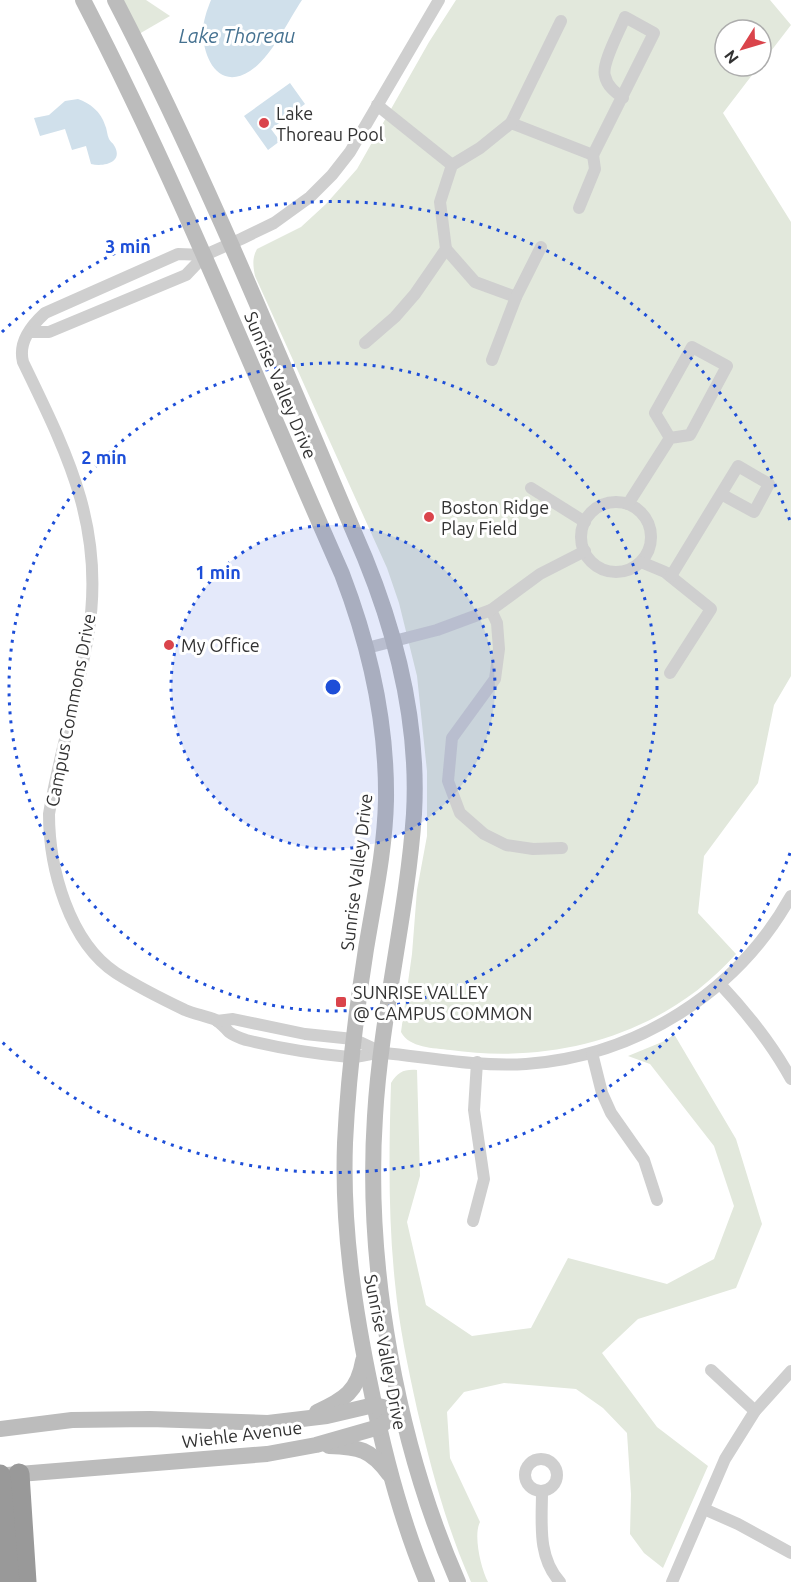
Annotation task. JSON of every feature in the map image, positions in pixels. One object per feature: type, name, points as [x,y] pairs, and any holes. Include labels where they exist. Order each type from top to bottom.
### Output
[{"type":"highway","points":[[9,1474],[9,1582]]},
{"type":"highway","points":[[9,1474],[26,1582]]},
{"type":"main road","name":"Sunrise Valley Drive","points":[[83,0],[141,114],[204,255],[342,574],[367,648],[382,724],[386,801],[376,892],[353,1039],[345,1144],[348,1246],[353,1299],[379,1427],[393,1480],[427,1582]]},
{"type":"main road","name":"Sunrise Valley Drive","points":[[115,0],[155,76],[365,558],[395,641],[405,683],[414,768],[414,813],[381,1053],[375,1118],[375,1207],[386,1326],[401,1410],[433,1518],[458,1582]]},
{"type":"main road","points":[[297,1421],[330,1406],[350,1392],[360,1376],[364,1356]]},
{"type":"main road","name":"Wiehle Avenue","points":[[0,1429],[72,1420],[150,1419],[268,1423],[297,1421],[374,1405],[401,1410]]},
{"type":"main road","name":"Wiehle Avenue","points":[[9,1474],[267,1454],[316,1445],[379,1427],[401,1410]]},
{"type":"main road","points":[[316,1445],[348,1447],[369,1452],[380,1462],[393,1480]]},
{"type":"street","points":[[31,332],[49,332],[186,275],[204,255],[274,223],[310,196],[332,175],[350,152],[440,0]]},
{"type":"street","points":[[579,208],[595,169],[593,155],[623,98],[654,33],[625,17],[606,63],[604,75],[611,88],[623,98]]},
{"type":"street","points":[[516,297],[475,282],[446,249],[440,202],[452,165],[480,148],[511,123],[561,21]]},
{"type":"street","points":[[377,105],[452,165]]},
{"type":"street","points":[[511,123],[593,155]]},
{"type":"street","points":[[492,360],[516,297],[541,248]]},
{"type":"street","points":[[365,343],[402,309],[446,249]]},
{"type":"street","name":"Campus Commons Drive","points":[[204,255],[178,254],[45,313],[36,321],[22,344],[23,362],[64,446],[76,480],[88,530],[92,576],[88,635],[49,814],[52,861],[71,915],[79,932],[97,957],[118,974],[150,993],[186,1010],[217,1021],[231,1033],[246,1040],[352,1057],[381,1053]]},
{"type":"street","points":[[628,504],[670,438],[690,435],[727,366],[692,347],[655,413],[670,438]]},
{"type":"street","points":[[531,488],[585,522]]},
{"type":"street","points":[[671,576],[722,494]]},
{"type":"street","points":[[609,503],[628,504],[643,514],[649,525],[650,545],[641,561],[630,569],[616,572],[605,570],[595,564],[585,551],[582,533],[585,522],[599,506],[609,503]]},
{"type":"street","points":[[367,648],[437,630],[491,610],[540,574],[585,551]]},
{"type":"street","points":[[641,561],[671,576],[711,609],[670,673]]},
{"type":"street","points":[[491,610],[497,623],[498,640],[495,679],[452,738],[448,781],[460,813],[483,834],[506,845],[533,849],[562,848]]},
{"type":"street","points":[[381,1053],[524,1064],[592,1053],[621,1043],[653,1029],[684,1011],[720,984],[742,963],[769,930],[791,896]]},
{"type":"street","points":[[720,984],[759,1028],[791,1079]]},
{"type":"street","name":"Campus Commons Drive","points":[[217,1021],[233,1019],[285,1031],[353,1039],[381,1053]]},
{"type":"street","points":[[592,1053],[602,1093],[611,1113],[644,1160],[657,1200]]},
{"type":"street","points":[[473,1221],[484,1179],[474,1110],[477,1062]]},
{"type":"street","points":[[711,1370],[755,1411]]},
{"type":"street","points":[[672,1582],[725,1459],[755,1411],[791,1371]]},
{"type":"street","points":[[542,1491],[543,1550],[552,1572],[561,1582]]},
{"type":"street","points":[[704,1509],[738,1524],[791,1553]]},
{"type":"shaded area","points":[[122,0],[146,0],[170,16],[139,34]]},
{"type":"shaded area","points":[[456,0],[770,0],[791,25],[773,48],[773,18],[713,18],[713,78],[750,78],[723,113],[791,222],[791,676],[774,705],[758,783],[704,856],[698,913],[736,954],[707,982],[676,1005],[642,1024],[605,1038],[568,1048],[529,1053],[489,1054],[430,1048],[410,1041],[401,1032],[412,954],[417,890],[427,836],[427,771],[417,676],[399,603],[387,568],[255,276],[253,265],[257,249],[301,227],[326,204],[357,169],[429,42]]},
{"type":"shaded area","points":[[674,1034],[736,1139],[762,1224],[736,1288],[638,1319],[602,1353],[657,1427],[708,1466],[663,1568],[644,1553],[630,1534],[631,1494],[627,1433],[603,1408],[576,1389],[504,1383],[464,1392],[447,1412],[450,1458],[480,1522],[477,1535],[479,1552],[488,1582],[471,1582],[454,1540],[434,1475],[417,1409],[401,1331],[391,1233],[391,1083],[402,1072],[417,1070],[420,1176],[407,1222],[426,1305],[472,1336],[531,1328],[568,1258],[667,1284],[714,1259],[734,1206],[714,1146],[650,1064],[628,1056],[667,1040]]},
{"type":"water","name":"Lake Thoreau","points":[[211,0],[302,0],[279,38],[258,65],[239,76],[230,77],[215,69],[206,52],[203,28]]},
{"type":"water","name":"Lake Thoreau Pool","points":[[290,83],[305,104],[271,129],[280,141],[268,150],[244,116]]},
{"type":"water","points":[[78,99],[87,103],[103,120],[109,139],[117,152],[116,157],[110,163],[91,164],[86,146],[72,150],[65,129],[40,136],[34,118],[49,115],[65,101]]},
{"type":"place","name":"Lake Thoreau Pool","points":[[264,123]]},
{"type":"place","name":"Boston Ridge Play Field","points":[[429,517]]},
{"type":"place","name":"My Office","points":[[169,645]]},
{"type":"place","name":"SUNRISE VALLEY @ CAMPUS COMMON","points":[[341,1002]]}]
